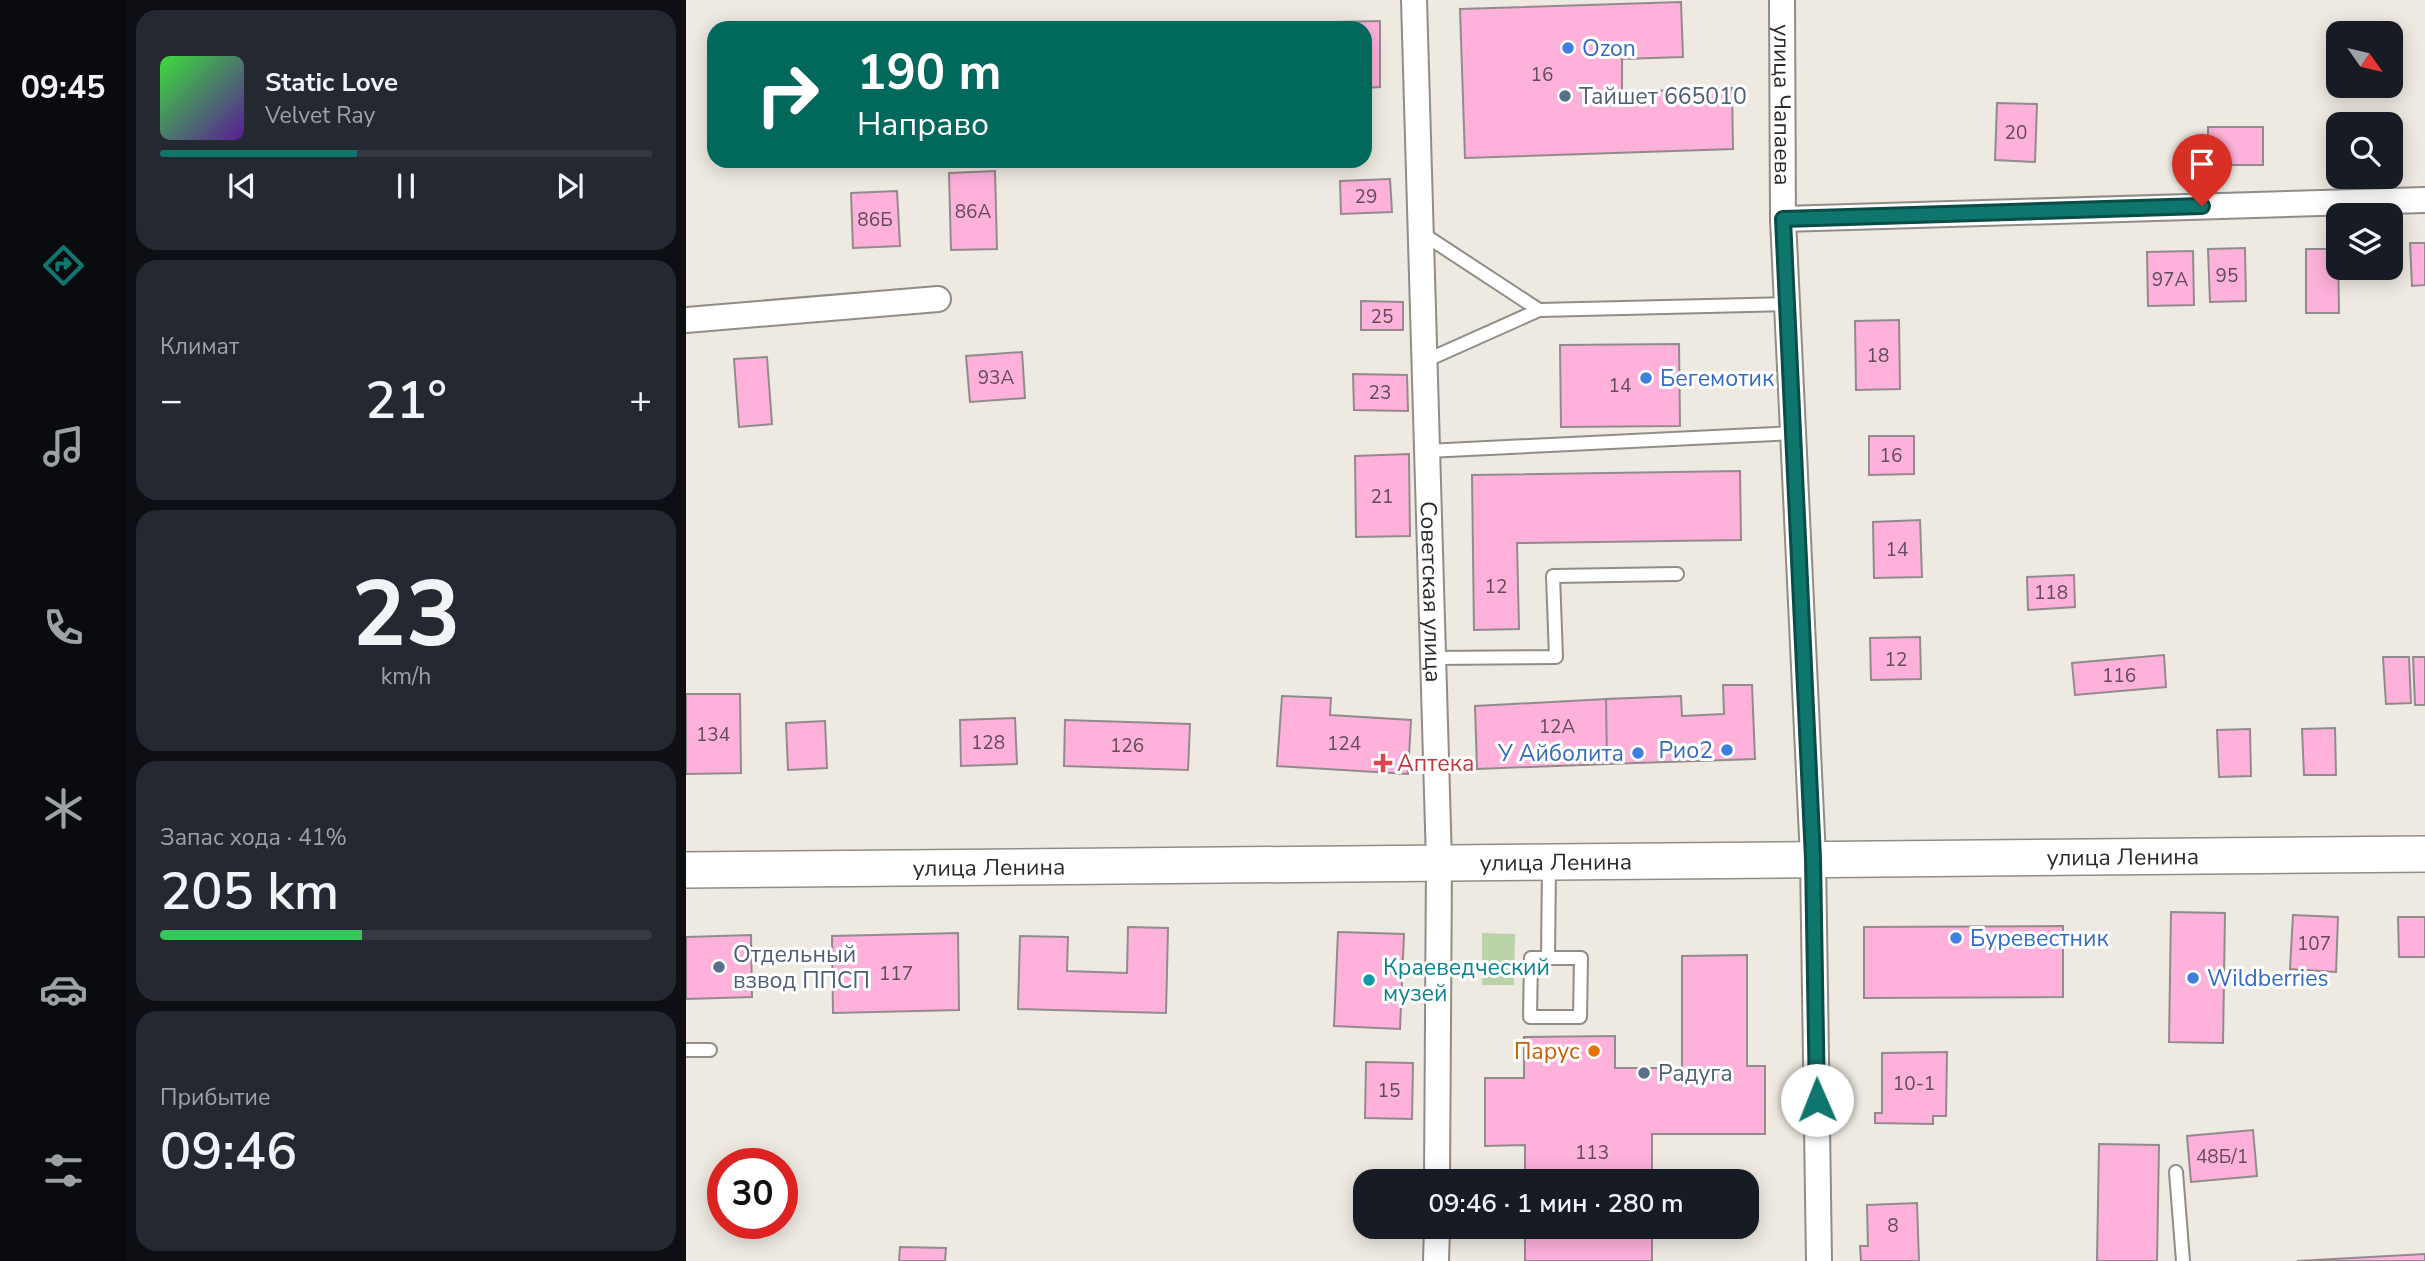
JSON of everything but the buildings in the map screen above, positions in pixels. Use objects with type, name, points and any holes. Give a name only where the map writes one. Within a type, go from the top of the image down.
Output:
[{"type":"main road","name":"улица Ленина","points":[[686,870],[2425,854]]},
{"type":"street","name":"Советская улица","points":[[1414,0],[1439,862],[1437,1169]]},
{"type":"street","name":"улица Чапаева","points":[[1782,0],[1783,219],[1813,858],[1819,1261]]},
{"type":"street","points":[[1783,219],[2425,200]]},
{"type":"street","points":[[686,320],[938,299]]},
{"type":"street","points":[[1436,1261],[1437,1239]]},
{"type":"lane","points":[[1420,232],[1539,310]]},
{"type":"lane","points":[[1424,361],[1539,310],[1787,304]]},
{"type":"lane","points":[[1427,452],[1793,433]]},
{"type":"lane","points":[[1433,658],[1556,657],[1553,576],[1677,574]]},
{"type":"lane","points":[[1548,958],[1549,861]]},
{"type":"lane","points":[[1531,958],[1548,958],[1581,958],[1580,1017],[1530,1017],[1531,958]]},
{"type":"lane","points":[[686,1050],[710,1050]]},
{"type":"lane","points":[[2176,1172],[2183,1261]]},
{"type":"green space","points":[[1482,933],[1515,934],[1514,985],[1482,985]]},
{"type":"place","name":"Ozon","points":[[1568,48]]},
{"type":"place","name":"Тайшет 665010","points":[[1565,96]]},
{"type":"place","name":"Бегемотик","points":[[1646,378]]},
{"type":"place","name":"Рио2","points":[[1727,750]]},
{"type":"place","name":"У Айболита","points":[[1638,753]]},
{"type":"place","name":"Аптека","points":[[1383,763]]},
{"type":"place","name":"Буревестник","points":[[1956,938]]},
{"type":"place","name":"Отдельный взвод ППСП","points":[[719,967]]},
{"type":"place","name":"Wildberries","points":[[2193,978]]},
{"type":"place","name":"Краеведческий музей","points":[[1369,980]]},
{"type":"place","name":"Парус","points":[[1594,1051]]},
{"type":"place","name":"Радуга","points":[[1644,1073]]},
{"type":"route","points":[[1817,1100],[1813,858],[1783,219],[2202,206]]}]
